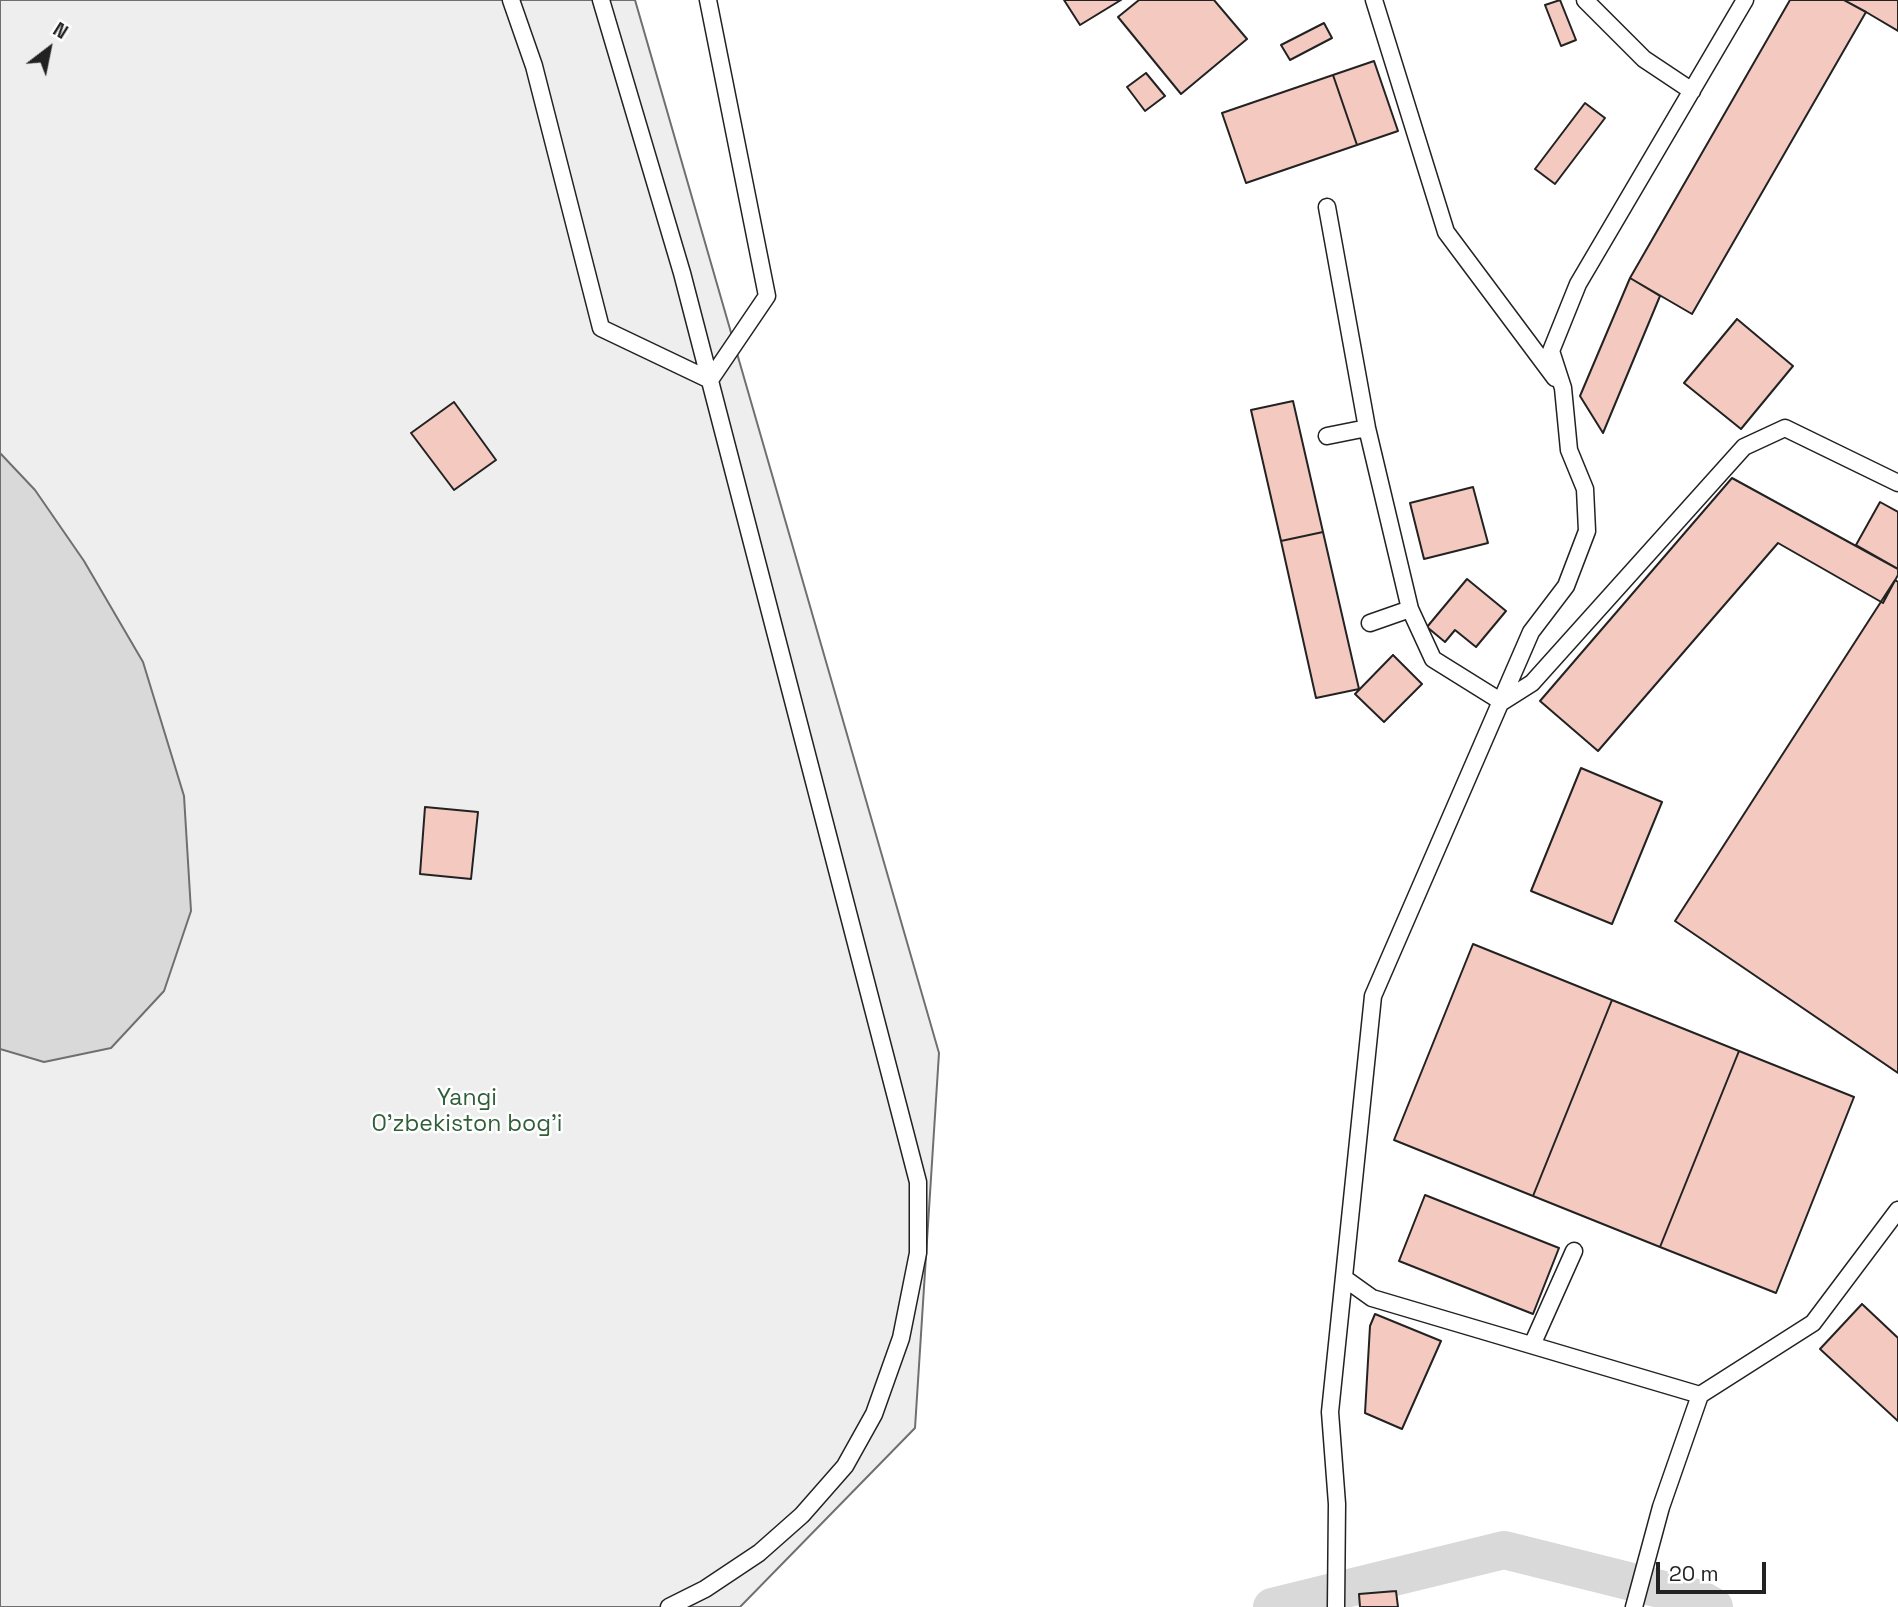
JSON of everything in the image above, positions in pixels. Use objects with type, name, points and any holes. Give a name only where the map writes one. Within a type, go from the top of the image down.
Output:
[{"type":"lane","points":[[511,0],[534,66],[601,328],[710,380]]},
{"type":"lane","points":[[601,0],[682,273],[918,1182],[918,1253],[901,1338],[874,1414],[845,1466],[802,1515],[759,1553],[705,1589],[669,1607]]},
{"type":"lane","points":[[708,0],[767,296],[710,380]]},
{"type":"lane","points":[[1374,0],[1446,232],[1563,388]]},
{"type":"lane","points":[[1585,0],[1644,59],[1692,91]]},
{"type":"lane","points":[[1336,1607],[1337,1504],[1330,1412],[1373,996],[1531,632],[1566,586],[1587,531],[1585,489],[1569,450],[1563,388],[1551,351],[1578,284],[1745,0]]},
{"type":"lane","points":[[1327,206],[1367,428],[1410,609],[1433,659],[1502,702]]},
{"type":"lane","points":[[1327,436],[1367,428]]},
{"type":"lane","points":[[1502,702],[1532,683],[1744,447],[1785,428],[1898,483]]},
{"type":"lane","points":[[1370,623],[1410,609]]},
{"type":"lane","points":[[1634,1607],[1661,1507],[1700,1395],[1813,1323],[1898,1210]]},
{"type":"lane","points":[[1532,1345],[1574,1251]]},
{"type":"lane","points":[[1344,1278],[1372,1298],[1700,1395]]},
{"type":"green space","name":"Yangi O'zbekiston bog'i","points":[[0,0],[635,0],[939,1053],[915,1428],[740,1607],[0,1607]]},
{"type":"shaded area","points":[[0,453],[35,490],[84,561],[143,662],[184,796],[191,911],[164,991],[111,1048],[44,1062],[0,1049]]},
{"type":"building","points":[[1064,0],[1121,0],[1080,25]]},
{"type":"building","points":[[1139,0],[1214,0],[1247,39],[1181,94],[1118,17]]},
{"type":"building","points":[[1560,0],[1576,40],[1561,46],[1545,5]]},
{"type":"building","points":[[1790,0],[1844,0],[1866,12],[1692,314],[1630,278]]},
{"type":"building","points":[[1844,0],[1898,0],[1898,31],[1866,12]]},
{"type":"building","points":[[1324,23],[1332,38],[1290,60],[1281,45]]},
{"type":"building","points":[[1374,61],[1398,131],[1357,145],[1333,75]]},
{"type":"building","points":[[1146,73],[1165,96],[1145,111],[1127,87]]},
{"type":"building","points":[[1333,75],[1357,145],[1246,183],[1222,113]]},
{"type":"building","points":[[1585,103],[1605,118],[1555,184],[1535,169]]},
{"type":"building","points":[[1630,278],[1660,296],[1603,433],[1580,396]]},
{"type":"building","points":[[1737,319],[1793,366],[1741,429],[1684,383]]},
{"type":"building","points":[[1293,401],[1323,532],[1281,541],[1251,410]]},
{"type":"building","points":[[454,402],[496,460],[454,490],[411,433]]},
{"type":"building","points":[[1732,478],[1898,569],[1898,575],[1883,603],[1778,543],[1598,751],[1540,701]]},
{"type":"building","points":[[1473,487],[1488,543],[1424,559],[1410,503]]},
{"type":"building","points":[[1880,502],[1898,512],[1898,569],[1856,545]]},
{"type":"building","points":[[1323,532],[1359,689],[1316,698],[1281,541]]},
{"type":"building","points":[[1467,579],[1506,611],[1476,647],[1455,630],[1445,642],[1427,627]]},
{"type":"building","points":[[1895,580],[1898,582],[1898,1073],[1675,921]]},
{"type":"building","points":[[1393,655],[1422,684],[1384,722],[1355,694]]},
{"type":"building","points":[[1581,768],[1662,802],[1612,924],[1531,891]]},
{"type":"building","points":[[425,807],[478,812],[471,879],[420,874]]},
{"type":"building","points":[[1473,944],[1612,1000],[1533,1196],[1394,1140]]},
{"type":"building","points":[[1612,1000],[1739,1051],[1660,1247],[1533,1196]]},
{"type":"building","points":[[1739,1051],[1854,1097],[1776,1293],[1660,1247]]},
{"type":"building","points":[[1425,1195],[1559,1248],[1533,1314],[1399,1261]]},
{"type":"building","points":[[1862,1304],[1898,1338],[1898,1421],[1820,1349]]},
{"type":"building","points":[[1375,1314],[1441,1341],[1402,1429],[1365,1413],[1370,1326]]},
{"type":"building","points":[[1396,1591],[1398,1607],[1360,1607],[1359,1594]]},
{"type":"waterway","points":[[1272,1607],[1504,1550],[1700,1599],[1714,1607]]}]
